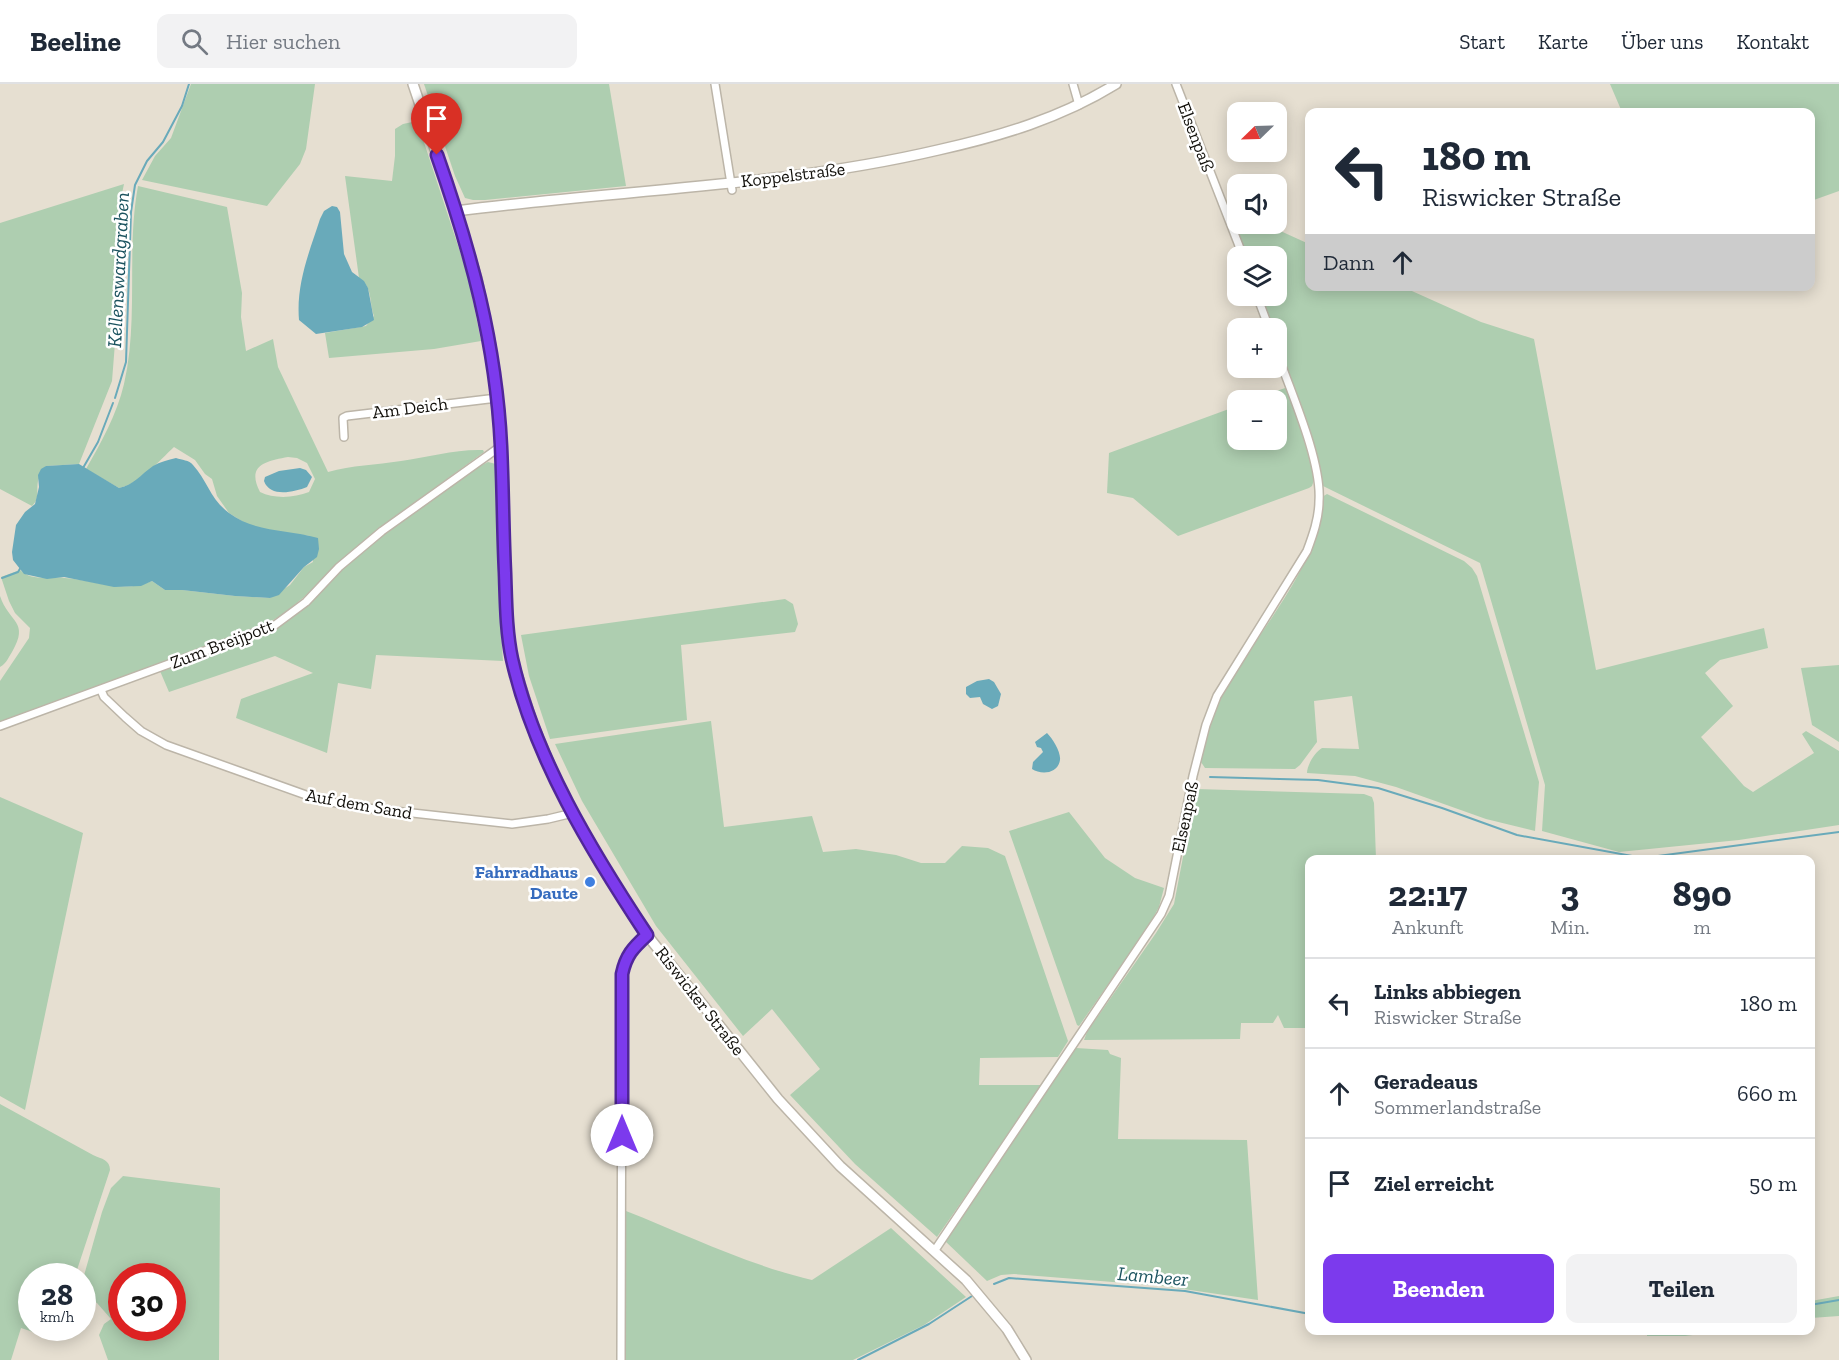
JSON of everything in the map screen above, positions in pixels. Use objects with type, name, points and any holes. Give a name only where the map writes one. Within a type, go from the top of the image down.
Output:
[{"type":"street","name":"Riswicker Straße","points":[[412,84],[477,279],[491,347],[501,446],[506,604],[512,658],[532,722],[573,813],[647,935],[778,1099],[840,1166],[966,1280],[1007,1329],[1026,1360]]},
{"type":"street","points":[[715,84],[732,186]]},
{"type":"street","points":[[1073,84],[1079,105]]},
{"type":"street","name":"Koppelstraße","points":[[456,211],[732,186],[860,167],[1010,132],[1055,116],[1116,84]]},
{"type":"street","name":"Elsenpaß","points":[[1176,84],[1239,246]]},
{"type":"street","name":"Elsenpaß","points":[[935,1250],[1161,914],[1169,896],[1196,765],[1213,705],[1232,670],[1307,551],[1316,526],[1320,501],[1317,473],[1285,378]]},
{"type":"street","name":"Am Deich","points":[[344,437],[342,422],[347,416],[497,398]]},
{"type":"street","name":"Zum Breijpott","points":[[0,726],[275,625],[306,602],[339,567],[382,531],[501,446]]},
{"type":"street","name":"Auf dem Sand","points":[[101,690],[104,697],[124,717],[141,731],[166,745],[320,800],[358,807],[512,824],[573,813]]},
{"type":"street","points":[[621,1360],[622,974],[625,959],[647,935]]},
{"type":"green space","points":[[191,84],[315,84],[306,149],[300,164],[267,206],[142,180],[155,156],[171,138]]},
{"type":"green space","points":[[424,84],[609,84],[626,186],[485,200],[465,198],[455,176]]},
{"type":"green space","points":[[1610,84],[1839,84],[1839,191],[1815,200],[1815,108],[1620,108]]},
{"type":"green space","points":[[417,121],[468,276],[481,341],[434,349],[329,358],[325,333],[366,326],[374,316],[369,290],[359,278],[345,176],[392,181],[395,129],[403,124]]},
{"type":"green space","points":[[124,184],[120,203],[119,292],[112,381],[79,464],[46,466],[39,479],[37,498],[32,506],[0,489],[0,223]]},
{"type":"green space","points":[[138,186],[227,207],[242,293],[241,317],[246,351],[273,339],[278,367],[328,472],[452,452],[483,450],[484,452],[377,530],[304,597],[282,615],[266,624],[0,722],[0,681],[29,638],[30,628],[15,613],[1,577],[20,570],[36,577],[76,579],[120,586],[141,585],[152,581],[165,590],[270,598],[290,585],[304,567],[313,562],[310,536],[248,525],[229,513],[217,496],[212,479],[205,474],[195,460],[174,447],[141,477],[119,488],[86,469],[113,417],[124,384],[131,335],[135,211]],"holes":[[[288,457],[307,463],[315,479],[309,492],[284,497],[260,492],[255,476],[260,466]]]},
{"type":"green space","points":[[1236,234],[1287,234],[1305,242],[1305,291],[1412,291],[1481,322],[1534,339],[1596,670],[1764,628],[1768,648],[1720,660],[1705,673],[1733,706],[1701,737],[1744,786],[1753,792],[1814,753],[1802,734],[1806,731],[1839,751],[1839,825],[1739,840],[1619,852],[1542,831],[1545,785],[1480,563],[1323,486],[1314,448],[1287,369],[1287,318],[1268,318],[1263,306],[1287,306],[1287,246],[1241,246]]},
{"type":"green space","points":[[1288,387],[1315,477],[1309,488],[1178,536],[1133,498],[1107,493],[1109,453],[1227,410],[1227,450],[1287,450],[1287,390],[1279,390]]},
{"type":"green space","points":[[488,462],[496,464],[497,468],[498,588],[503,661],[376,655],[371,689],[338,683],[327,753],[236,718],[241,699],[313,673],[275,656],[169,692],[160,671],[253,637],[292,617],[382,535],[470,471]]},
{"type":"green space","points":[[1327,494],[1464,561],[1477,576],[1539,782],[1535,831],[1486,819],[1396,787],[1355,776],[1307,773],[1312,759],[1322,748],[1359,749],[1352,696],[1314,701],[1317,742],[1295,769],[1205,768],[1201,762],[1208,728],[1217,704],[1299,573],[1312,547],[1320,521],[1322,497]]},
{"type":"green space","points":[[0,596],[16,622],[19,634],[12,652],[0,667]]},
{"type":"green space","points":[[785,599],[793,604],[798,624],[795,632],[681,645],[687,720],[550,739],[529,676],[521,635]]},
{"type":"green space","points":[[1839,665],[1839,742],[1812,725],[1801,668]]},
{"type":"green space","points":[[711,721],[724,827],[812,816],[823,852],[856,849],[896,855],[921,863],[945,863],[962,846],[988,848],[1005,856],[1068,1041],[1058,1057],[980,1058],[979,1085],[1043,1085],[937,1237],[855,1164],[790,1095],[820,1069],[772,1009],[743,1036],[656,926],[582,801],[555,744]]},
{"type":"green space","points":[[1196,789],[1364,794],[1372,797],[1376,855],[1305,855],[1305,1028],[1284,1028],[1278,1015],[1273,1023],[1241,1023],[1240,1039],[1084,1040],[1087,1032],[1174,904]]},
{"type":"green space","points":[[0,797],[83,833],[25,1110],[0,1096]]},
{"type":"green space","points":[[1069,812],[1105,858],[1135,878],[1164,888],[1159,907],[1147,929],[1079,1026],[1009,831]]},
{"type":"green space","points":[[1076,1048],[1108,1050],[1110,1054],[1121,1058],[1118,1139],[1247,1140],[1258,1300],[1163,1286],[1014,1274],[1001,1275],[987,1281],[945,1241]]},
{"type":"green space","points":[[0,1104],[105,1160],[110,1170],[79,1263],[18,1263],[18,1338],[11,1360],[0,1360]]},
{"type":"green space","points":[[123,1176],[220,1188],[219,1360],[108,1360],[99,1335],[108,1321],[108,1341],[186,1341],[186,1263],[108,1263],[108,1316],[96,1302],[96,1263],[88,1263],[111,1188]]},
{"type":"green space","points":[[626,1211],[741,1258],[812,1280],[891,1228],[966,1297],[924,1325],[853,1360],[626,1360]]},
{"type":"green space","points":[[1839,1296],[1839,1316],[1815,1318],[1815,1300]]},
{"type":"green space","points":[[1647,1335],[1693,1335],[1685,1336]]},
{"type":"water","points":[[332,206],[337,207],[340,212],[344,254],[352,272],[364,281],[368,288],[374,320],[362,327],[316,334],[299,320],[299,294],[304,269],[320,219],[324,211]]},
{"type":"water","points":[[176,458],[191,463],[217,502],[239,519],[261,527],[318,538],[317,557],[304,567],[279,595],[270,598],[165,590],[152,581],[141,586],[114,587],[64,577],[47,579],[24,574],[13,560],[16,525],[25,512],[35,504],[39,487],[38,475],[41,469],[46,466],[79,464],[119,488],[133,482],[148,469]]},
{"type":"water","points":[[300,468],[306,470],[312,477],[307,487],[296,491],[277,492],[271,490],[264,481],[265,477],[279,471]]},
{"type":"water","points":[[989,679],[994,682],[1001,694],[998,706],[992,709],[983,704],[980,697],[970,698],[966,694],[966,687],[977,681]]},
{"type":"water","points":[[1047,733],[1056,746],[1060,760],[1059,765],[1053,771],[1040,772],[1032,769],[1033,762],[1043,752],[1035,742]]},
{"type":"waterway","name":"Kellenswardgraben","points":[[115,398],[126,362],[131,212],[135,185],[147,161],[163,142],[182,106],[189,84]]},
{"type":"waterway","name":"Kellenswardgraben","points":[[83,468],[98,442],[113,403]]},
{"type":"waterway","name":"Kellenswardgraben","points":[[2,578],[18,572],[21,567]]},
{"type":"waterway","points":[[1210,777],[1318,780],[1378,788],[1517,835],[1627,855]]},
{"type":"waterway","points":[[1666,855],[1839,832]]},
{"type":"waterway","name":"Lambeer","points":[[994,1284],[1009,1278],[1185,1291],[1305,1313]]},
{"type":"waterway","name":"Lambeer","points":[[858,1360],[929,1324],[972,1296]]},
{"type":"waterway","name":"Lambeer","points":[[1815,1304],[1839,1300]]},
{"type":"place","name":"Fahrradhaus Daute","points":[[590,882]]},
{"type":"route","points":[[437,155],[477,279],[491,347],[501,446],[506,604],[512,658],[532,722],[555,777],[619,892],[647,935],[625,959],[622,974],[622,1135]]}]
